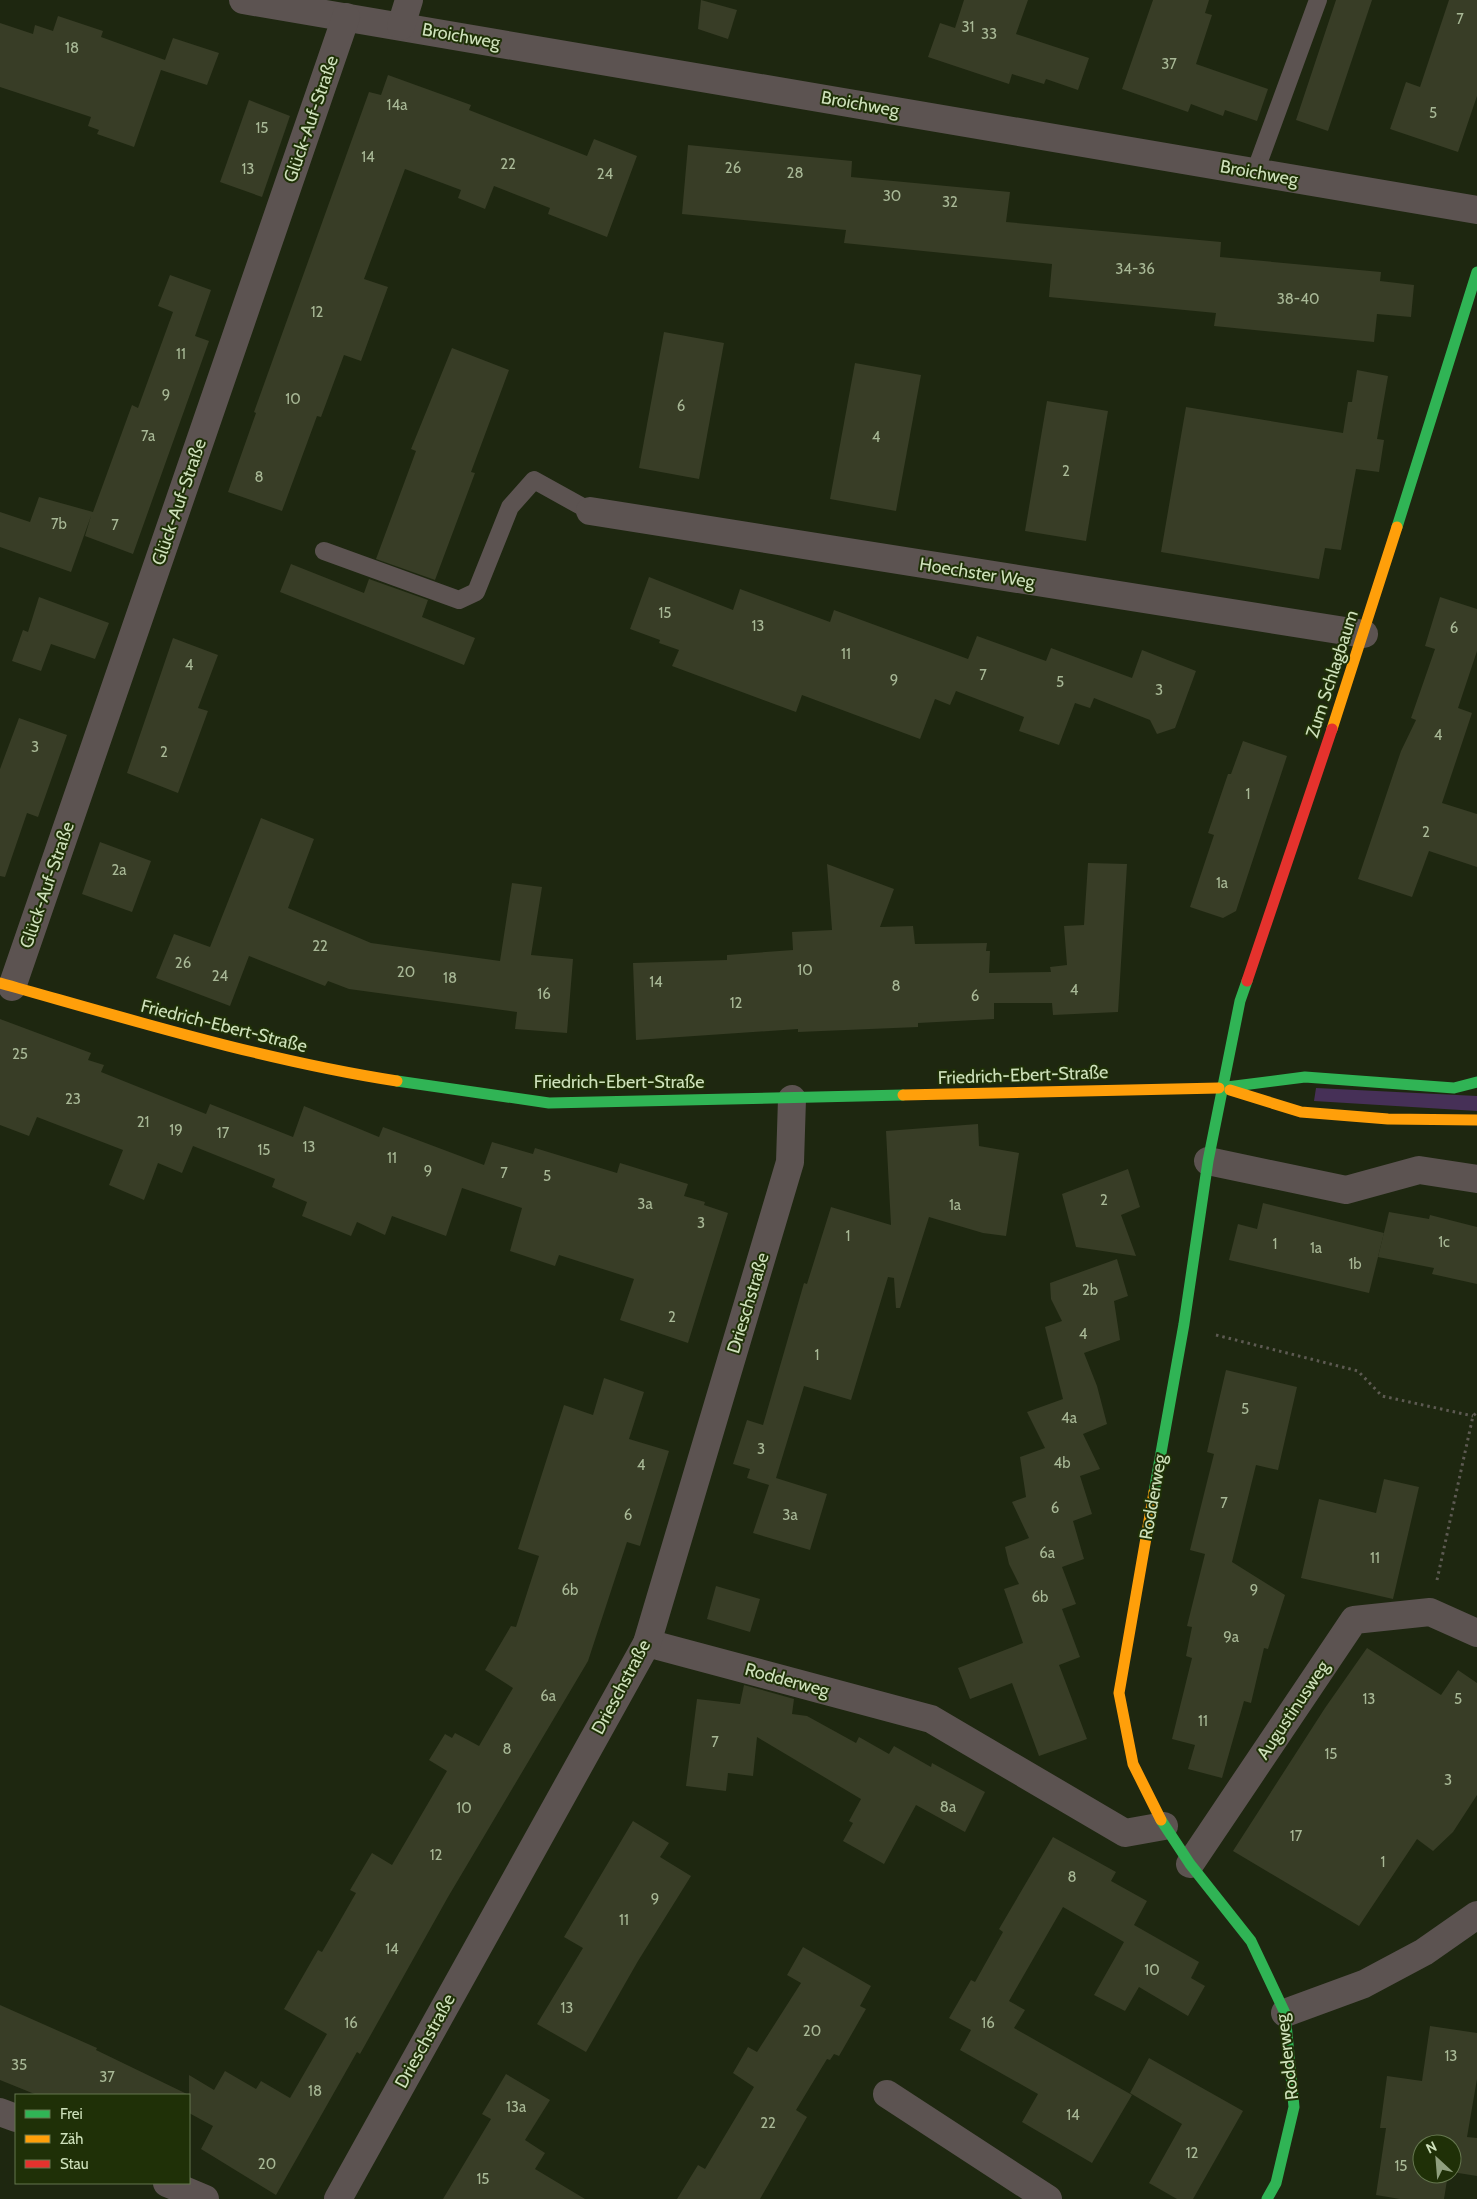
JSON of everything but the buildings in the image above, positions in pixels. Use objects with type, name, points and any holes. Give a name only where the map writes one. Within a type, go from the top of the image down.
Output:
[{"type":"street","name":"Broichweg","points":[[243,0],[1477,210]]},
{"type":"street","points":[[401,26],[410,0]]},
{"type":"street","name":"Glück-Auf-Straße","points":[[6,985],[346,17]]},
{"type":"street","name":"Zum Schlagbaum","points":[[1222,1088],[1240,1001],[1364,634],[1477,272]]},
{"type":"street","name":"Hoechster Weg","points":[[590,511],[1364,634]]},
{"type":"street","name":"Friedrich-Ebert-Straße","points":[[6,985],[227,1047],[333,1071],[549,1103],[1222,1088],[1305,1077],[1454,1088],[1477,1082]]},
{"type":"street","name":"Friedrich-Ebert-Straße","points":[[1222,1088],[1301,1112],[1388,1119],[1477,1120]]},
{"type":"street","name":"Rodderweg","points":[[1222,1088],[1208,1161],[1184,1324],[1119,1693],[1133,1764],[1164,1826],[1190,1864],[1251,1941],[1285,2013],[1294,2107],[1276,2183],[1267,2199]]},
{"type":"street","name":"Drieschstraße","points":[[338,2199],[647,1643],[790,1162],[792,1099]]},
{"type":"street","points":[[1208,1161],[1346,1190],[1420,1170],[1477,1179]]},
{"type":"street","points":[[1430,1612],[1477,1633]]},
{"type":"street","name":"Augustinusweg","points":[[1190,1864],[1354,1620],[1430,1612]]},
{"type":"street","name":"Rodderweg","points":[[647,1643],[931,1719],[1125,1833],[1164,1826]]},
{"type":"street","points":[[1285,2013],[1364,1984],[1424,1952],[1477,1915]]},
{"type":"street","points":[[887,2094],[1048,2199]]},
{"type":"street","points":[[0,2112],[15,2118]]},
{"type":"street","points":[[169,2184],[205,2199]]},
{"type":"lane","points":[[1255,172],[1318,0]]},
{"type":"lane","points":[[324,551],[459,600],[476,592],[510,506],[534,480],[590,511]]},
{"type":"path","points":[[1184,1324],[1216,1335],[1358,1371],[1382,1396],[1473,1416]]},
{"type":"path","points":[[1430,1612],[1473,1416],[1477,1412]]},
{"type":"shaded area","points":[[1316,1088],[1477,1096],[1477,1111],[1314,1101]]},
{"type":"traffic: fast","points":[[1397,527],[1477,272]]},
{"type":"traffic: fast","points":[[1154,1492],[1184,1324],[1208,1161],[1240,1001],[1247,981]]},
{"type":"traffic: fast","points":[[1219,1088],[1305,1077],[1454,1088],[1477,1082]]},
{"type":"traffic: fast","points":[[397,1081],[549,1103],[903,1095]]},
{"type":"traffic: fast","points":[[1161,1820],[1190,1864],[1251,1941],[1285,2013],[1294,2107],[1276,2183],[1267,2199]]},
{"type":"traffic: slow","points":[[1332,729],[1397,527]]},
{"type":"traffic: slow","points":[[0,983],[247,1051],[397,1081]]},
{"type":"traffic: slow","points":[[903,1095],[1219,1088]]},
{"type":"traffic: slow","points":[[1230,1090],[1301,1112],[1388,1119],[1477,1120]]},
{"type":"traffic: slow","points":[[1154,1492],[1119,1693],[1133,1764],[1161,1820]]},
{"type":"traffic: jam","points":[[1247,981],[1332,729]]}]
